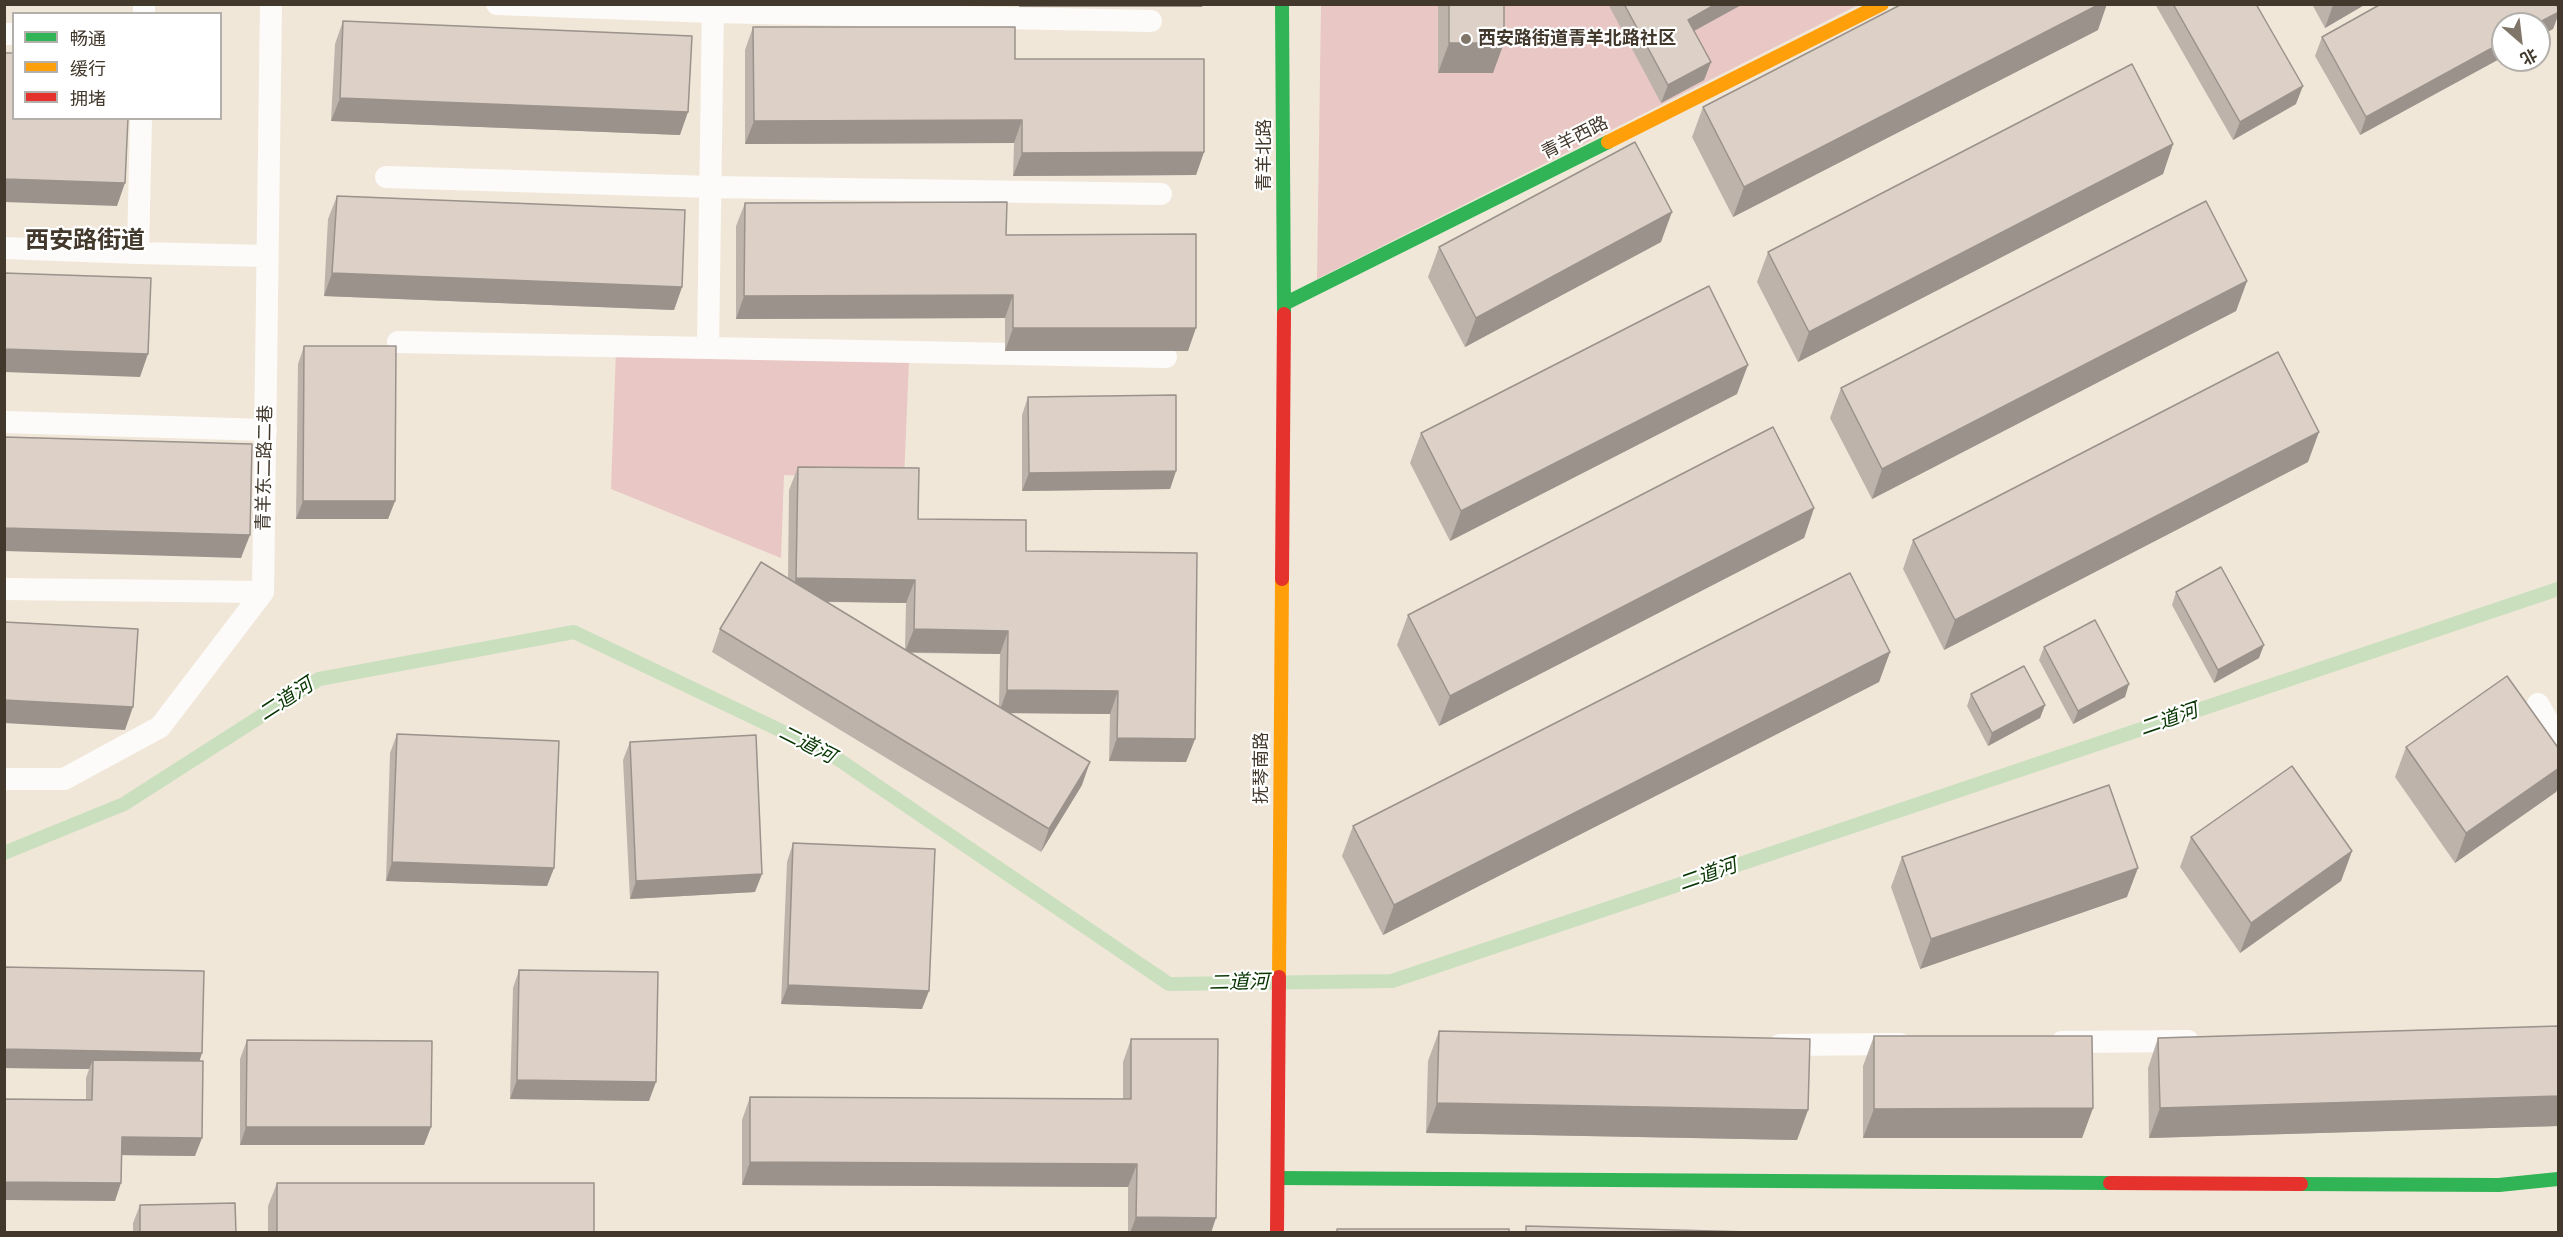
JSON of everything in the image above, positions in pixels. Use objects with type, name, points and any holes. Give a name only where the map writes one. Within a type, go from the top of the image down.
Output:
[{"type":"street","name":"青羊北路","points":[[1282,4],[1284,304]]},
{"type":"street","name":"青羊西路","points":[[1284,304],[1882,5]]},
{"type":"street","name":"抚琴南路","points":[[1277,1233],[1284,304]]},
{"type":"street","points":[[1278,1178],[2488,1185],[2559,1179]]},
{"type":"lane","name":"青羊东二路二巷","points":[[263,592],[271,4]]},
{"type":"lane","points":[[496,4],[1151,21]]},
{"type":"lane","points":[[708,348],[713,8]]},
{"type":"lane","points":[[138,253],[141,120]]},
{"type":"lane","points":[[386,177],[711,187],[1161,194]]},
{"type":"lane","points":[[4,248],[267,256]]},
{"type":"lane","points":[[398,342],[1166,357]]},
{"type":"lane","points":[[4,422],[266,430]]},
{"type":"lane","points":[[4,589],[263,592]]},
{"type":"lane","points":[[4,779],[64,779],[160,727],[263,592]]},
{"type":"lane","points":[[2538,705],[2559,739]]},
{"type":"lane","points":[[2043,1042],[2211,1041]]},
{"type":"lane","points":[[1755,1045],[1923,1044]]},
{"type":"shaded area","points":[[1321,5],[1858,5],[1317,279]]},
{"type":"shaded area","points":[[616,349],[909,360],[904,480],[784,475],[781,558],[611,489]]},
{"type":"building","points":[[1449,4],[1504,4],[1504,43],[1449,43]]},
{"type":"building","points":[[1624,4],[1716,4],[1688,20],[1711,62],[1668,85]]},
{"type":"building","points":[[1902,4],[2100,4],[1744,187],[1703,107]]},
{"type":"building","points":[[2173,4],[2256,4],[2303,86],[2240,122]]},
{"type":"building","points":[[2381,4],[2556,4],[2559,9],[2559,12],[2551,16],[2551,12],[2491,12],[2491,49],[2366,117],[2322,37]]},
{"type":"building","points":[[343,21],[692,36],[688,112],[340,98]]},
{"type":"building","points":[[753,27],[1015,27],[1015,59],[1204,59],[1204,152],[1022,153],[1022,120],[754,121]]},
{"type":"building","points":[[4,53],[12,53],[12,120],[128,120],[125,183],[4,179]]},
{"type":"building","points":[[2132,64],[2173,144],[1809,332],[1768,252]]},
{"type":"building","points":[[1635,142],[1672,212],[1476,318],[1439,247]]},
{"type":"building","points":[[337,196],[685,210],[682,287],[332,273]]},
{"type":"building","points":[[2206,201],[2247,281],[1882,469],[1841,388]]},
{"type":"building","points":[[1007,202],[1006,235],[1196,234],[1196,328],[1013,328],[1013,295],[744,296],[745,203]]},
{"type":"building","points":[[4,273],[151,278],[148,354],[4,349]]},
{"type":"building","points":[[1709,286],[1748,365],[1461,511],[1421,433]]},
{"type":"building","points":[[304,346],[396,346],[395,501],[303,501]]},
{"type":"building","points":[[2278,352],[2319,432],[1955,620],[1913,540]]},
{"type":"building","points":[[1176,395],[1176,471],[1029,473],[1028,397]]},
{"type":"building","points":[[1773,427],[1814,508],[1450,696],[1408,615]]},
{"type":"building","points":[[4,437],[252,444],[250,535],[4,528]]},
{"type":"building","points":[[798,467],[919,468],[918,519],[1026,520],[1026,551],[1197,553],[1195,739],[1117,738],[1118,691],[1007,690],[1008,631],[914,629],[915,580],[796,578]]},
{"type":"building","points":[[761,562],[1090,762],[1049,829],[720,629]]},
{"type":"building","points":[[2221,567],[2264,645],[2218,670],[2176,592]]},
{"type":"building","points":[[1850,573],[1890,652],[1394,905],[1353,826]]},
{"type":"building","points":[[2095,620],[2129,684],[2078,711],[2044,647]]},
{"type":"building","points":[[4,622],[138,629],[133,707],[4,700]]},
{"type":"building","points":[[2024,666],[2045,705],[1992,733],[1971,694]]},
{"type":"building","points":[[2507,676],[2559,749],[2559,768],[2466,833],[2406,747]]},
{"type":"building","points":[[397,734],[559,741],[554,868],[392,862]]},
{"type":"building","points":[[756,735],[762,874],[636,881],[630,742]]},
{"type":"building","points":[[2292,766],[2352,851],[2251,923],[2191,837]]},
{"type":"building","points":[[2109,785],[2138,868],[1931,939],[1902,857]]},
{"type":"building","points":[[793,843],[935,849],[929,991],[788,985]]},
{"type":"building","points":[[4,967],[204,971],[202,1053],[4,1049]]},
{"type":"building","points":[[519,970],[658,972],[656,1082],[517,1080]]},
{"type":"building","points":[[2559,1026],[2559,1096],[2160,1108],[2158,1038]]},
{"type":"building","points":[[1439,1031],[1810,1039],[1808,1110],[1437,1103]]},
{"type":"building","points":[[1874,1036],[2092,1036],[2093,1108],[1874,1109]]},
{"type":"building","points":[[1131,1039],[1218,1039],[1216,1218],[1136,1217],[1137,1164],[750,1162],[750,1097],[1131,1099]]},
{"type":"building","points":[[247,1040],[432,1041],[431,1127],[246,1127]]},
{"type":"building","points":[[93,1060],[203,1061],[202,1138],[122,1137],[121,1183],[4,1182],[4,1099],[92,1100]]},
{"type":"building","points":[[277,1183],[594,1183],[594,1233],[277,1233]]},
{"type":"building","points":[[235,1203],[236,1233],[140,1233],[140,1205]]},
{"type":"building","points":[[1526,1226],[1789,1233],[1526,1233]]},
{"type":"building","points":[[1337,1229],[1509,1229],[1509,1233],[1337,1233]]},
{"type":"waterway","name":"二道河","points":[[4,853],[124,804],[319,679],[574,632],[832,755],[1169,984],[1392,981],[2558,589]]},
{"type":"traffic: fast","points":[[1282,4],[1284,314]]},
{"type":"traffic: fast","points":[[1284,304],[1608,142]]},
{"type":"traffic: fast","points":[[1278,1178],[2110,1183]]},
{"type":"traffic: fast","points":[[2301,1184],[2499,1185],[2558,1179]]},
{"type":"traffic: slow","points":[[1608,142],[1882,4]]},
{"type":"traffic: slow","points":[[1279,977],[1282,579]]},
{"type":"traffic: jam","points":[[1282,579],[1284,314]]},
{"type":"traffic: jam","points":[[1277,1232],[1279,977]]},
{"type":"traffic: jam","points":[[2110,1183],[2301,1184]]},
{"type":"place","name":"西安路街道青羊北路社区","points":[[1466,39]]},
{"type":"district","name":"西安路街道","points":[[85,241]]}]
